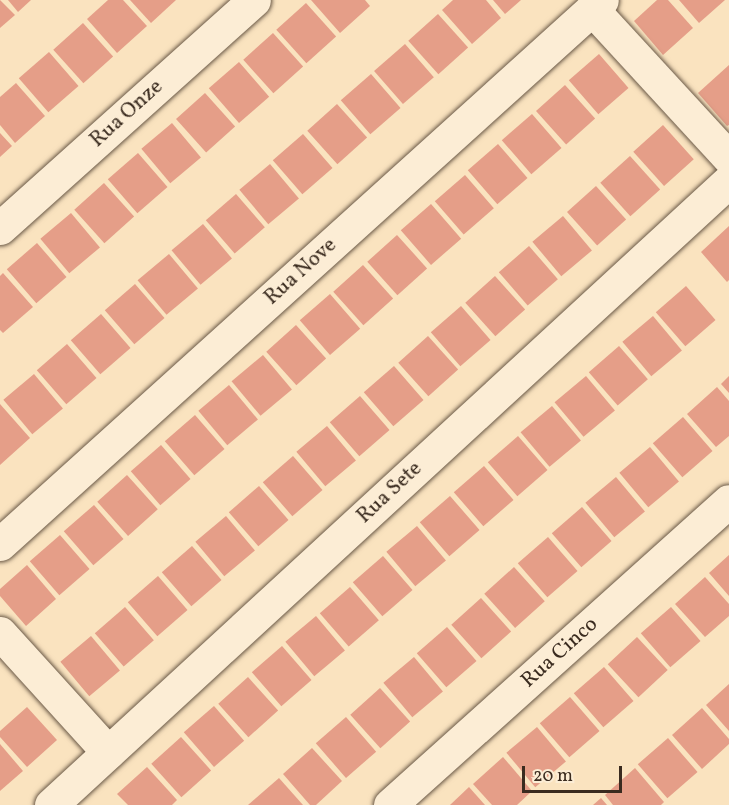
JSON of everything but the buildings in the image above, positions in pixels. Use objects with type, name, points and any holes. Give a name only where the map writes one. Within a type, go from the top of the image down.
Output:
[{"type":"street","name":"Rua Onze","points":[[0,228],[254,0]]},
{"type":"street","points":[[597,5],[729,158]]},
{"type":"street","name":"Rua Nove","points":[[0,544],[597,5]]},
{"type":"street","name":"Rua Sete","points":[[51,805],[729,181]]},
{"type":"street","name":"Rua Cinco","points":[[390,805],[729,501]]},
{"type":"street","points":[[0,633],[108,752]]}]
